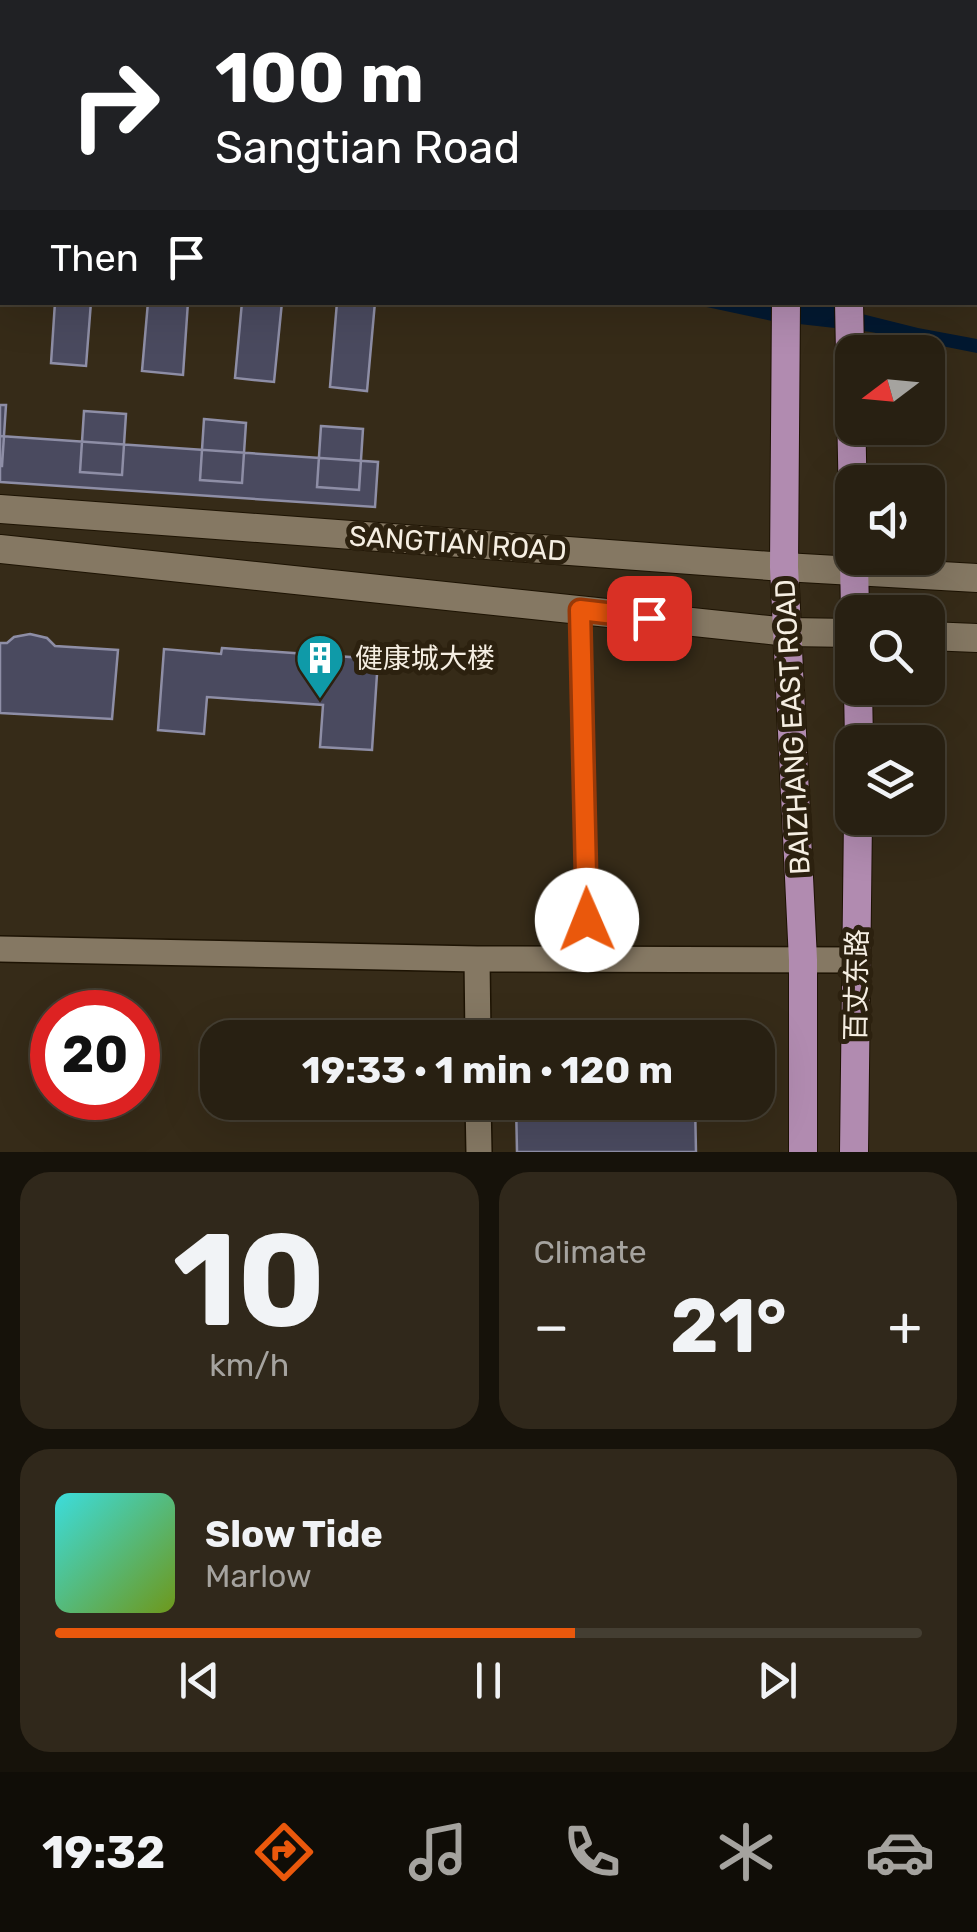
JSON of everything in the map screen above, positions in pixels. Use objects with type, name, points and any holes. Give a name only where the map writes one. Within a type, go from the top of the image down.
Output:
[{"type":"main road","name":"BAIZHANG EAST ROAD","points":[[786,305],[784,567],[803,960],[803,1152]]},
{"type":"main road","points":[[849,305],[851,465]]},
{"type":"main road","name":"SANGTIAN ROAD","points":[[0,509],[835,568]]},
{"type":"main road","name":"SANGTIAN ROAD","points":[[0,550],[788,632],[835,633]]},
{"type":"main road","name":"SANGTIAN ROAD","points":[[935,575],[977,578]]},
{"type":"main road","points":[[945,637],[977,638]]},
{"type":"main road","name":"百丈东路","points":[[854,1152],[858,835]]},
{"type":"street","points":[[0,949],[477,959],[856,960]]},
{"type":"street","points":[[477,959],[478,1020]]},
{"type":"street","points":[[478,1120],[478,1152]]},
{"type":"lane","points":[[580,610],[588,959]]},
{"type":"water","points":[[697,305],[826,305],[977,339],[977,353],[945,347],[945,335],[772,321]]},
{"type":"building","points":[[55,305],[91,305],[86,366],[51,363]]},
{"type":"building","points":[[148,305],[188,305],[183,375],[142,371]]},
{"type":"building","points":[[242,305],[282,305],[274,382],[235,378]]},
{"type":"building","points":[[337,305],[375,305],[367,391],[330,387]]},
{"type":"building","points":[[0,405],[6,405],[2,466],[0,466]]},
{"type":"building","points":[[84,411],[126,414],[122,475],[80,472]]},
{"type":"building","points":[[204,419],[246,423],[242,483],[200,480]]},
{"type":"building","points":[[321,426],[363,429],[359,490],[317,487]]},
{"type":"building","points":[[0,436],[378,462],[375,507],[0,482]]},
{"type":"building","points":[[30,634],[47,638],[55,646],[118,650],[112,719],[0,713],[0,643]]},
{"type":"building","name":"健康城大楼","points":[[222,648],[378,659],[372,750],[320,747],[323,705],[207,697],[204,734],[158,730],[164,649],[221,654]]},
{"type":"building","points":[[516,1120],[695,1120],[696,1152],[517,1152]]},
{"type":"place","name":"健康城大楼","points":[[320,700]]},
{"type":"route","points":[[587,920],[580,610],[649,618]]}]
